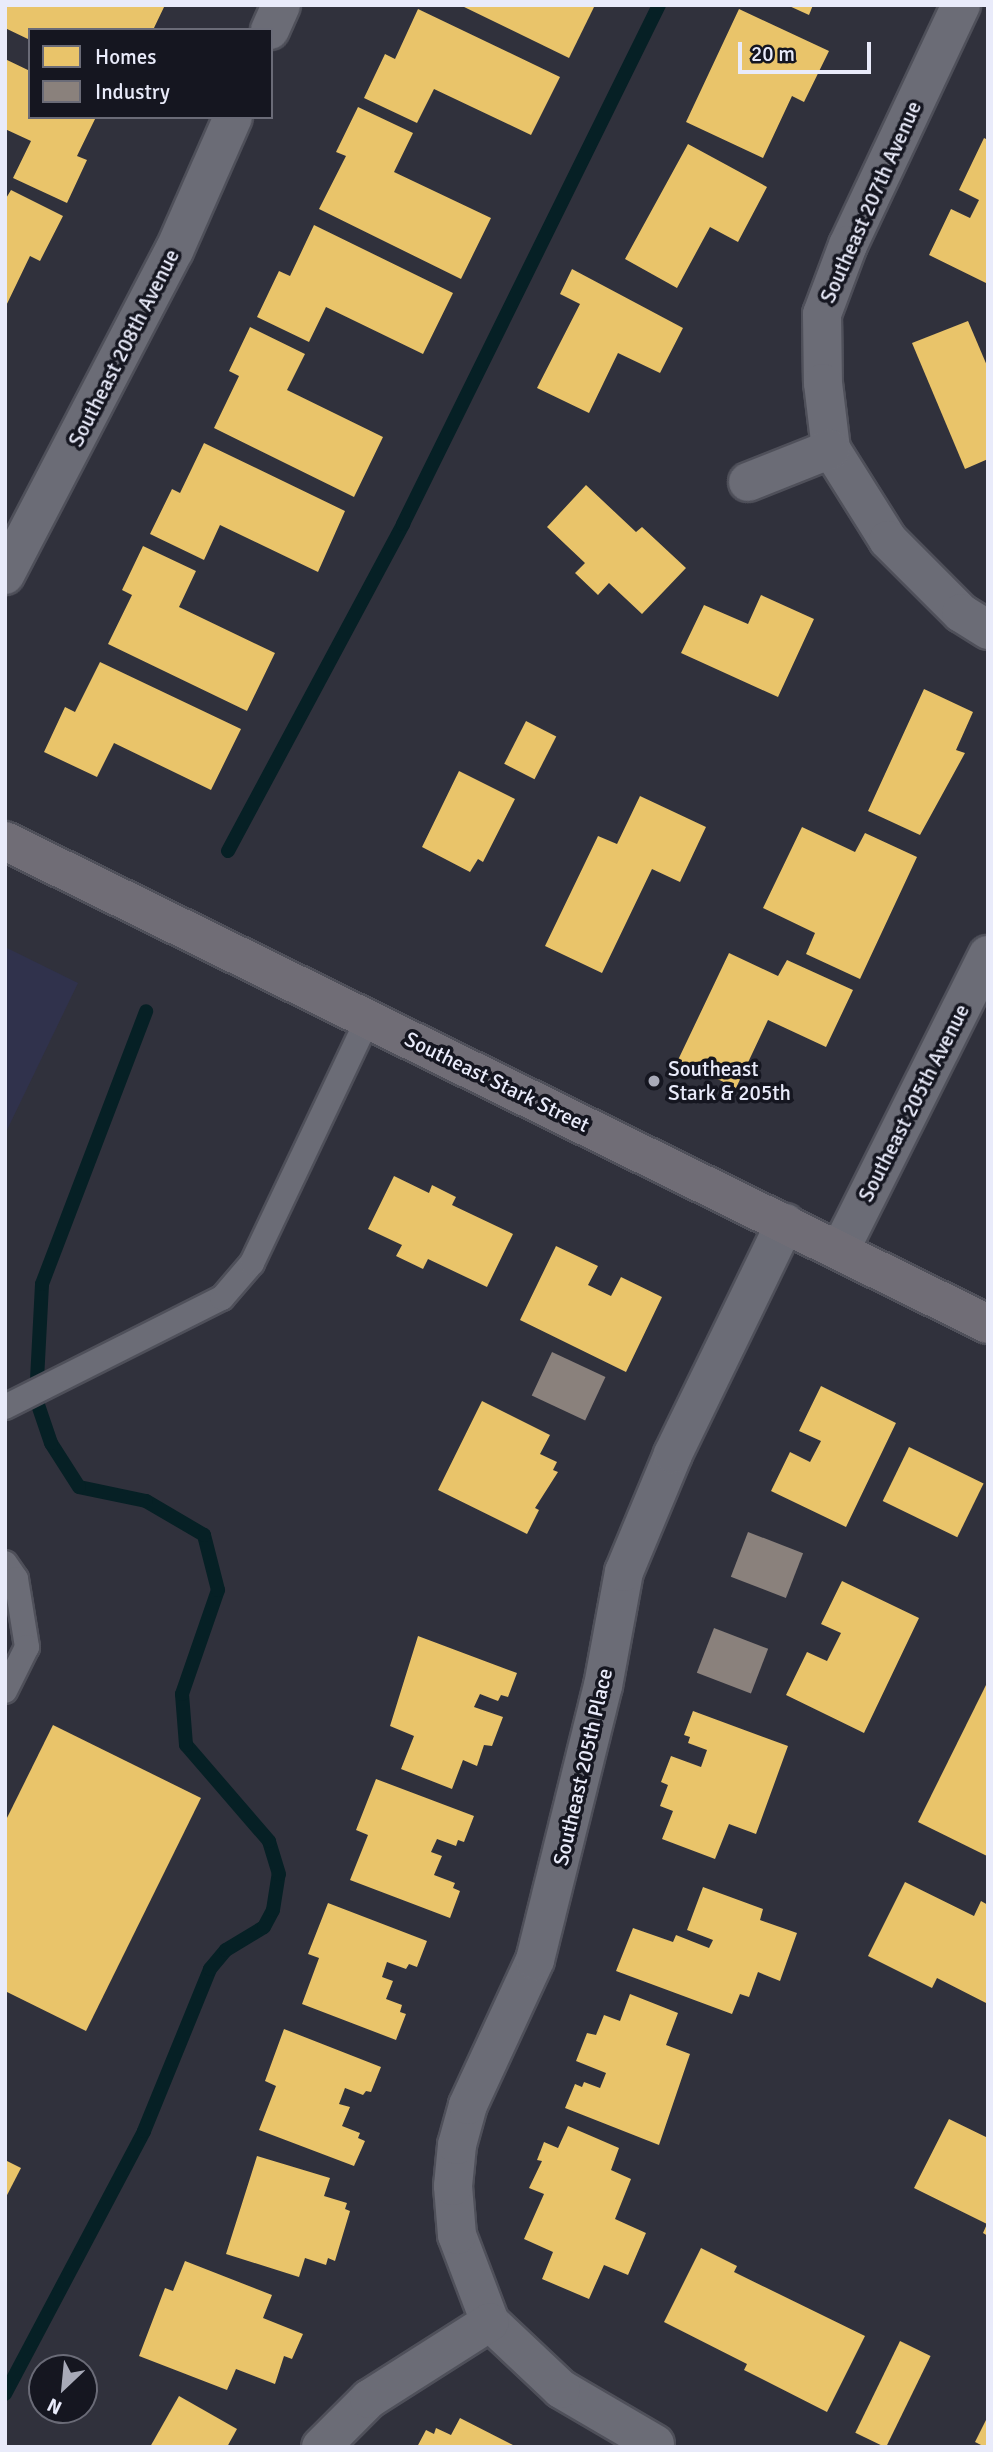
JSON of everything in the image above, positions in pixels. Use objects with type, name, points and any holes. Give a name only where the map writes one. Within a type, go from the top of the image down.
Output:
[{"type":"main road","name":"Southeast Stark Street","points":[[5,841],[988,1324]]},
{"type":"street","points":[[271,28],[281,5]]},
{"type":"street","name":"Southeast 207th Avenue","points":[[961,5],[848,245],[822,314],[823,383],[831,449],[888,540],[961,613],[988,630]]},
{"type":"street","name":"Southeast 208th Avenue","points":[[5,575],[174,251],[232,119]]},
{"type":"street","points":[[748,482],[831,449]]},
{"type":"street","name":"Southeast 205th Avenue","points":[[840,1250],[988,955]]},
{"type":"street","name":"Southeast 205th Place","points":[[655,2444],[561,2389],[489,2322],[457,2235],[453,2186],[457,2145],[468,2105],[535,1960],[597,1712],[624,1572],[673,1454],[785,1223]]},
{"type":"street","points":[[321,2447],[369,2399],[489,2322]]},
{"type":"lane","points":[[5,1407],[222,1298],[252,1263],[368,1019]]},
{"type":"lane","points":[[5,1563],[16,1579],[27,1647],[5,1691]]},
{"type":"shaded area","points":[[5,947],[78,983],[5,1134]]},
{"type":"building: Homes","points":[[5,5],[165,5],[154,28],[28,28],[28,39],[5,28]]},
{"type":"building: Homes","points":[[460,5],[595,5],[569,58]]},
{"type":"building: Homes","points":[[787,5],[813,5],[809,15]]},
{"type":"building: Homes","points":[[418,9],[560,77],[531,135],[434,89],[417,123],[364,98],[385,54],[395,59]]},
{"type":"building: Homes","points":[[739,9],[829,51],[804,102],[792,96],[763,158],[686,122]]},
{"type":"building: Homes","points":[[5,59],[28,70],[28,119],[95,119],[77,156],[87,160],[67,203],[13,178],[31,141],[5,129]]},
{"type":"building: Homes","points":[[358,107],[413,133],[394,172],[491,218],[461,279],[319,209],[346,156],[336,152]]},
{"type":"building: Homes","points":[[984,138],[988,140],[988,284],[929,255],[951,209],[970,218],[979,200],[959,190]]},
{"type":"building: Homes","points":[[688,144],[767,187],[738,242],[710,227],[677,288],[625,259]]},
{"type":"building: Homes","points":[[11,190],[63,216],[40,261],[30,256],[5,308],[5,200]]},
{"type":"building: Homes","points":[[314,225],[453,293],[423,354],[326,307],[309,342],[257,317],[279,271],[290,276]]},
{"type":"building: Homes","points":[[572,269],[683,328],[660,373],[618,353],[589,413],[537,388],[580,304],[560,294]]},
{"type":"building: Homes","points":[[968,321],[988,368],[988,459],[965,469],[912,343]]},
{"type":"building: Homes","points":[[250,327],[305,354],[287,390],[383,437],[354,497],[214,428],[239,376],[229,371]]},
{"type":"building: Homes","points":[[204,443],[345,511],[318,572],[220,525],[204,560],[150,534],[172,489],[180,493]]},
{"type":"building: Homes","points":[[586,485],[636,532],[642,527],[686,568],[642,614],[609,583],[598,595],[575,573],[585,563],[547,527]]},
{"type":"building: Homes","points":[[143,546],[196,571],[179,607],[275,653],[247,711],[108,644],[132,595],[122,590]]},
{"type":"building: Homes","points":[[761,595],[814,619],[778,697],[681,653],[704,605],[748,624]]},
{"type":"building: Homes","points":[[100,662],[241,729],[211,790],[114,743],[97,777],[44,752],[65,707],[75,712]]},
{"type":"building: Homes","points":[[924,689],[973,712],[956,750],[965,753],[920,835],[868,811]]},
{"type":"building: Homes","points":[[526,721],[556,736],[535,779],[504,764]]},
{"type":"building: Homes","points":[[459,771],[515,799],[483,862],[478,859],[470,872],[422,847]]},
{"type":"building: Homes","points":[[640,796],[706,827],[680,882],[652,869],[602,973],[545,946],[598,836],[617,844]]},
{"type":"building: Homes","points":[[802,827],[855,852],[865,833],[917,857],[860,979],[806,954],[815,933],[763,908]]},
{"type":"building: Homes","points":[[729,953],[778,976],[787,960],[853,990],[826,1047],[768,1020],[736,1088],[678,1060]]},
{"type":"building: Homes","points":[[394,1176],[429,1193],[432,1185],[456,1197],[452,1205],[513,1234],[487,1287],[428,1259],[423,1269],[396,1256],[402,1245],[368,1229]]},
{"type":"building: Homes","points":[[556,1246],[598,1266],[588,1285],[611,1296],[621,1277],[662,1297],[626,1372],[520,1320]]},
{"type":"building: Homes","points":[[821,1386],[896,1423],[846,1527],[771,1491],[790,1452],[810,1462],[821,1441],[799,1431]]},
{"type":"building: Homes","points":[[482,1401],[550,1435],[540,1454],[557,1462],[553,1470],[558,1472],[535,1508],[539,1510],[527,1534],[438,1490]]},
{"type":"building: Homes","points":[[909,1447],[984,1483],[957,1537],[883,1501]]},
{"type":"building: Homes","points":[[842,1581],[919,1618],[864,1733],[786,1695],[807,1652],[827,1661],[841,1633],[821,1624]]},
{"type":"building: Homes","points":[[418,1636],[517,1673],[508,1697],[501,1695],[498,1701],[480,1694],[474,1707],[503,1717],[492,1746],[484,1745],[477,1766],[463,1760],[452,1789],[401,1769],[414,1736],[390,1726]]},
{"type":"building: Homes","points":[[988,1681],[988,1854],[987,1856],[918,1822]]},
{"type":"building: Homes","points":[[693,1711],[788,1746],[756,1834],[729,1824],[715,1859],[662,1839],[673,1811],[660,1806],[668,1785],[661,1782],[671,1756],[701,1767],[707,1750],[688,1743],[690,1737],[684,1735]]},
{"type":"building: Homes","points":[[53,1725],[201,1798],[86,2031],[5,1991],[5,1822]]},
{"type":"building: Homes","points":[[376,1779],[474,1816],[464,1842],[458,1840],[456,1846],[437,1839],[431,1852],[442,1856],[434,1875],[455,1883],[453,1888],[460,1891],[450,1918],[350,1880],[368,1835],[356,1830]]},
{"type":"building: Homes","points":[[905,1882],[974,1916],[981,1901],[988,1905],[988,2004],[937,1978],[932,1988],[868,1956]]},
{"type":"building: Homes","points":[[703,1887],[763,1909],[760,1920],[797,1933],[780,1981],[758,1972],[749,1997],[740,1994],[732,2014],[616,1971],[633,1928],[673,1942],[676,1935],[709,1948],[713,1940],[687,1930]]},
{"type":"building: Homes","points":[[328,1903],[427,1941],[417,1967],[409,1964],[406,1969],[387,1962],[382,1977],[393,1981],[386,1999],[402,2005],[400,2012],[406,2014],[396,2040],[302,2004],[319,1958],[308,1954]]},
{"type":"building: Homes","points":[[630,1994],[678,2013],[666,2045],[690,2054],[659,2145],[565,2108],[575,2084],[582,2087],[584,2082],[600,2088],[606,2073],[576,2061],[587,2033],[596,2035],[604,2015],[620,2021]]},
{"type":"building: Homes","points":[[284,2029],[381,2067],[371,2092],[366,2091],[363,2095],[345,2088],[339,2104],[350,2107],[342,2126],[360,2133],[358,2138],[365,2141],[354,2166],[259,2130],[276,2086],[265,2081]]},
{"type":"building: Homes","points":[[949,2119],[988,2138],[988,2236],[983,2233],[987,2224],[914,2188]]},
{"type":"building: Homes","points":[[568,2126],[619,2148],[611,2170],[631,2179],[615,2219],[646,2233],[628,2275],[604,2265],[589,2299],[542,2279],[553,2252],[524,2239],[544,2194],[529,2188],[542,2161],[537,2160],[544,2142],[558,2148]]},
{"type":"building: Homes","points":[[257,2156],[330,2178],[324,2196],[347,2203],[345,2209],[350,2211],[335,2261],[328,2258],[326,2265],[305,2258],[299,2277],[226,2254]]},
{"type":"building: Homes","points":[[5,2160],[21,2168],[5,2199]]},
{"type":"building: Homes","points":[[701,2248],[737,2266],[734,2272],[865,2336],[827,2412],[744,2370],[747,2364],[664,2322]]},
{"type":"building: Homes","points":[[185,2261],[272,2295],[263,2318],[303,2334],[292,2359],[284,2356],[275,2384],[236,2369],[227,2390],[139,2356],[165,2288],[173,2291]]},
{"type":"building: Homes","points":[[900,2341],[931,2356],[886,2447],[855,2433]]},
{"type":"building: Homes","points":[[179,2396],[237,2429],[227,2447],[150,2447]]},
{"type":"building: Homes","points":[[988,2416],[988,2447],[985,2447],[975,2442]]},
{"type":"building: Homes","points":[[460,2418],[517,2447],[417,2447],[426,2430],[434,2434],[436,2428],[451,2435]]},
{"type":"building: Industry","points":[[552,1352],[605,1377],[585,1420],[532,1396]]},
{"type":"building: Industry","points":[[748,1532],[803,1553],[786,1598],[731,1577]]},
{"type":"building: Industry","points":[[714,1628],[768,1649],[751,1694],[697,1673]]},
{"type":"waterway","points":[[228,851],[403,524],[659,5]]},
{"type":"waterway","points":[[5,2394],[144,2131],[210,1969],[226,1950],[264,1927],[273,1910],[279,1874],[269,1841],[186,1745],[182,1694],[218,1590],[204,1535],[146,1501],[79,1487],[51,1443],[36,1399],[42,1284],[146,1011]]},
{"type":"place","name":"Southeast Stark & 205th","points":[[654,1081]]}]
